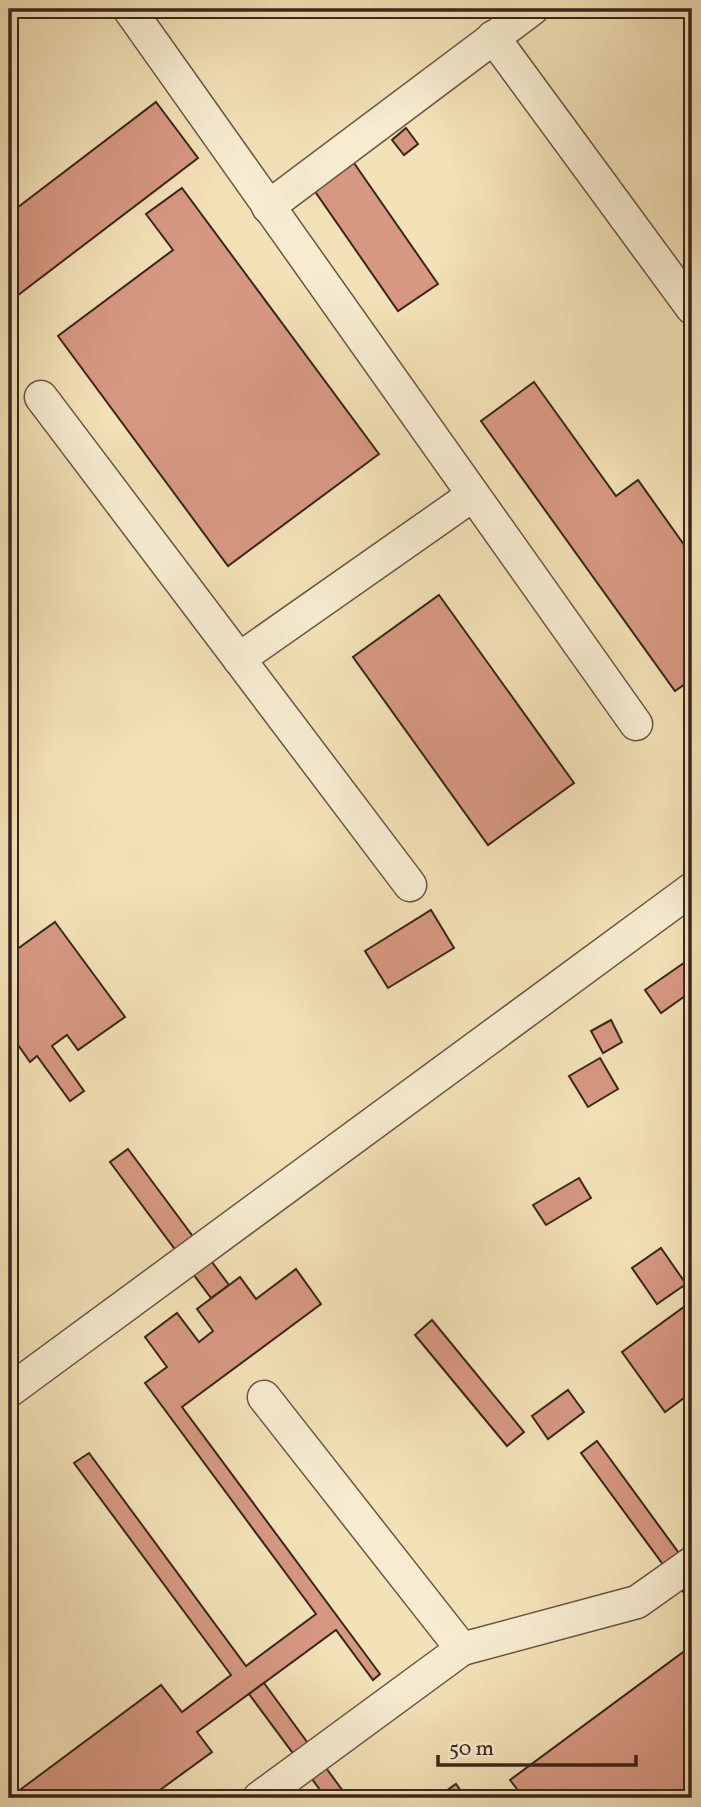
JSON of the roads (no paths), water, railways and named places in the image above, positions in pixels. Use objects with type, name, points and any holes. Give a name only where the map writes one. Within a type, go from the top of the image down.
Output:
[{"type":"lane","points":[[129,9],[636,724]]},
{"type":"lane","points":[[268,207],[532,9]]},
{"type":"lane","points":[[493,37],[692,308]]},
{"type":"lane","points":[[41,397],[410,885]]},
{"type":"lane","points":[[239,659],[473,495]]},
{"type":"lane","points":[[9,1391],[692,888]]},
{"type":"lane","points":[[264,1398],[462,1648]]},
{"type":"lane","points":[[259,1798],[462,1648],[637,1602],[692,1563]]}]
